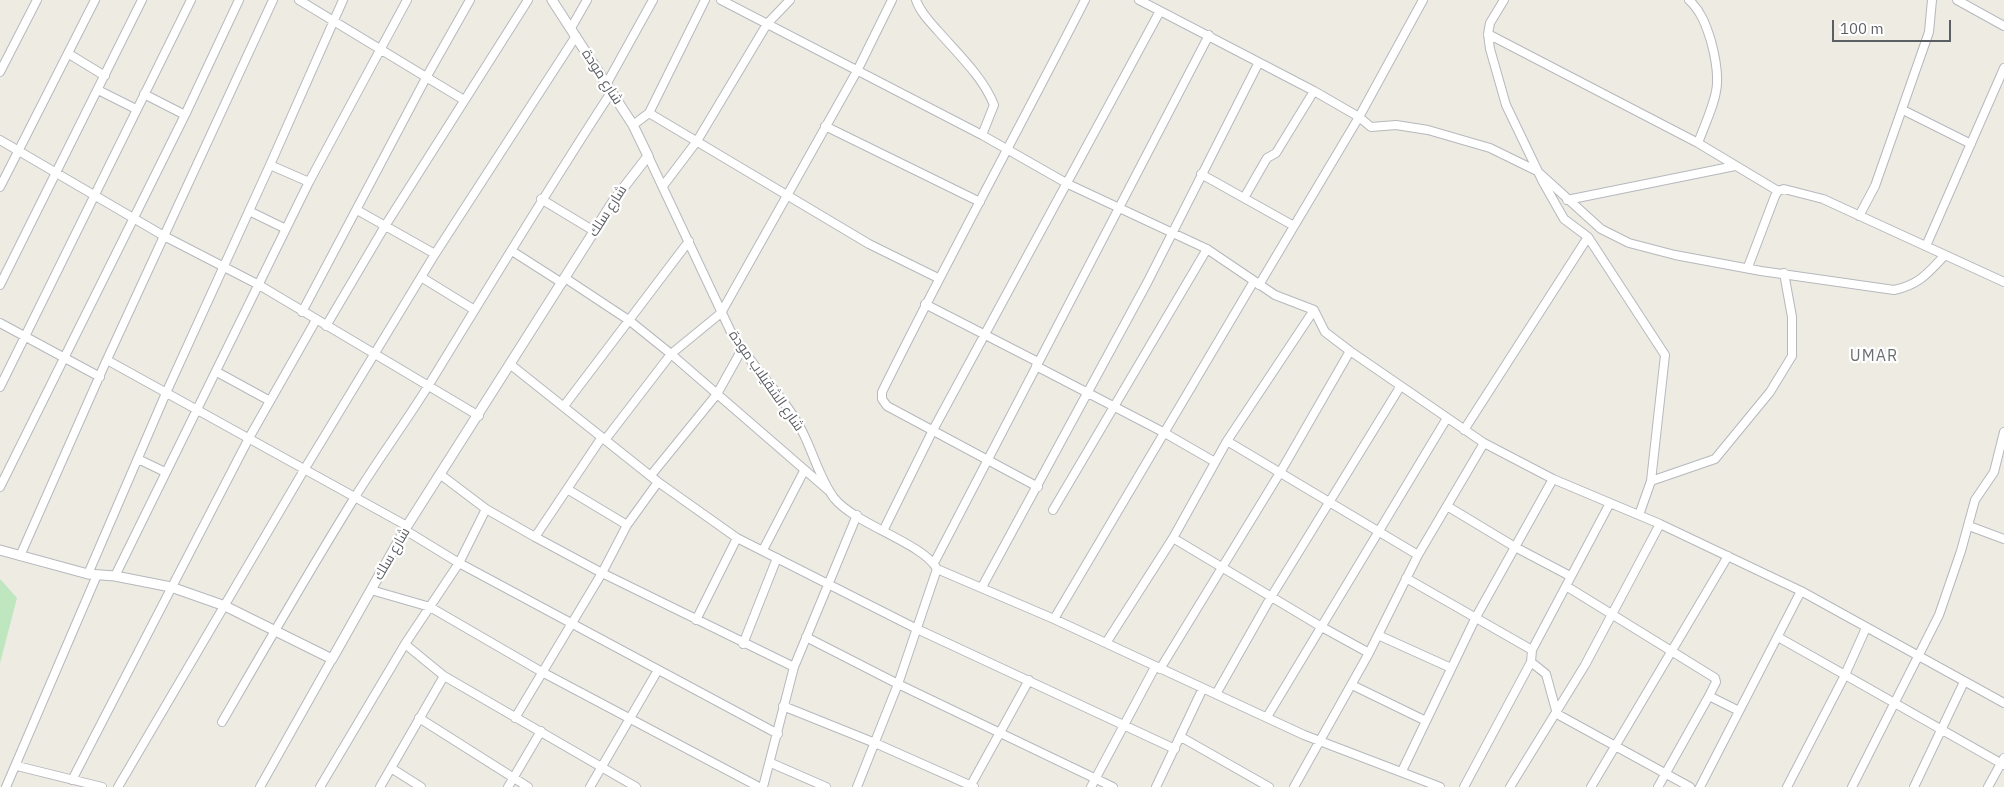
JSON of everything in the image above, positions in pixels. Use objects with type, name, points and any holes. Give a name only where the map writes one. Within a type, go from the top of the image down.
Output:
[{"type":"street","points":[[0,72],[37,0]]},
{"type":"street","points":[[0,187],[95,0]]},
{"type":"street","points":[[0,285],[142,0]]},
{"type":"street","points":[[0,387],[191,0]]},
{"type":"street","points":[[0,488],[185,115],[239,0]]},
{"type":"street","points":[[20,556],[107,360],[273,0]]},
{"type":"street","points":[[299,0],[464,100]]},
{"type":"street","points":[[88,574],[166,392],[343,0]]},
{"type":"street","points":[[116,576],[165,472],[217,372],[309,182],[407,0]]},
{"type":"street","points":[[302,312],[427,76],[470,0]]},
{"type":"street","points":[[326,326],[385,226],[528,0]]},
{"type":"street","name":"شارع مودة","points":[[552,0],[633,125],[648,156]]},
{"type":"street","points":[[571,28],[587,0]]},
{"type":"street","points":[[607,83],[653,0]]},
{"type":"street","points":[[633,125],[649,113],[705,0]]},
{"type":"street","points":[[721,0],[982,135],[1068,184],[1207,249],[1275,295],[1314,310],[1325,332],[1350,352],[1484,443],[1553,479],[1660,524],[1801,591],[2004,703]]},
{"type":"street","points":[[663,186],[696,141],[767,24],[790,0]]},
{"type":"street","points":[[535,537],[566,489],[603,439],[671,354],[721,313],[857,70],[892,0]]},
{"type":"street","points":[[916,0],[928,20],[975,72],[990,95],[994,105],[982,135]]},
{"type":"street","points":[[1038,487],[887,406],[882,399],[882,392],[938,278],[1008,151],[1085,0]]},
{"type":"street","points":[[1139,0],[1209,35],[1258,64],[1314,91],[1359,117],[1371,127],[1396,125],[1428,130],[1490,148],[1537,171],[1601,230],[1629,243],[1675,255],[1784,274],[1894,290],[1910,287],[1921,280],[1946,255]]},
{"type":"street","points":[[1054,619],[1163,432],[1294,226],[1359,117],[1423,0]]},
{"type":"street","points":[[1504,0],[1490,23],[1488,34],[1490,49],[1506,105],[1537,171],[1564,219],[1588,237],[1665,355],[1651,481],[1639,515]]},
{"type":"street","points":[[1689,0],[1698,10],[1706,25],[1718,71],[1717,92],[1698,143]]},
{"type":"street","points":[[1859,216],[1875,186],[1903,110],[1929,32],[1932,0]]},
{"type":"street","points":[[1957,0],[2004,26]]},
{"type":"street","points":[[883,531],[933,430],[1068,184],[1160,11]]},
{"type":"street","points":[[1488,34],[1698,143],[1778,191],[1784,189],[1823,199],[2004,282]]},
{"type":"street","points":[[857,787],[898,684],[936,566],[1037,364],[1209,35]]},
{"type":"street","points":[[118,787],[374,354],[435,254],[576,36]]},
{"type":"street","points":[[69,54],[105,76]]},
{"type":"street","points":[[982,587],[1038,487],[1174,232],[1258,64]]},
{"type":"street","points":[[1926,246],[2004,68]]},
{"type":"street","points":[[98,90],[136,109]]},
{"type":"street","points":[[222,722],[355,497],[429,385],[473,309],[512,251],[541,199],[612,91]]},
{"type":"street","points":[[1244,198],[1267,158],[1276,153],[1314,91]]},
{"type":"street","points":[[144,94],[185,115]]},
{"type":"street","points":[[1903,110],[1971,144]]},
{"type":"street","points":[[649,113],[869,244],[938,278]]},
{"type":"street","points":[[825,126],[980,202]]},
{"type":"street","points":[[0,140],[164,236],[259,285],[478,416]]},
{"type":"street","name":"شارع الشقيلاب مودة","points":[[648,156],[721,313],[742,351],[797,422],[835,498],[857,515],[936,566],[1267,717],[1440,787]]},
{"type":"street","name":"شارع سلك","points":[[332,659],[406,528],[623,186],[648,156]]},
{"type":"street","points":[[270,165],[309,182]]},
{"type":"street","points":[[1567,200],[1736,166]]},
{"type":"street","points":[[1202,174],[1294,226]]},
{"type":"street","points":[[1748,267],[1778,191]]},
{"type":"street","points":[[541,199],[594,231]]},
{"type":"street","points":[[249,210],[286,229]]},
{"type":"street","points":[[357,210],[435,254]]},
{"type":"street","points":[[1464,430],[1588,237]]},
{"type":"street","points":[[564,406],[689,241]]},
{"type":"street","points":[[1053,510],[1207,249]]},
{"type":"street","points":[[512,251],[564,280],[630,321],[671,354],[804,471],[814,476],[831,492]]},
{"type":"street","points":[[1651,481],[1715,459],[1770,392],[1792,356],[1792,317],[1784,274]]},
{"type":"street","points":[[421,278],[473,309]]},
{"type":"street","points":[[925,304],[985,334],[1087,394],[1163,432],[1215,462]]},
{"type":"street","points":[[1106,643],[1173,538],[1227,441],[1314,310]]},
{"type":"street","points":[[72,780],[249,438],[316,320]]},
{"type":"street","points":[[0,323],[100,377]]},
{"type":"street","points":[[652,474],[717,394],[742,351]]},
{"type":"street","points":[[1091,787],[1157,668],[1281,471],[1350,352]]},
{"type":"street","points":[[107,360],[355,497],[459,563],[572,621],[658,670],[778,734]]},
{"type":"street","points":[[511,365],[603,439],[652,474],[658,482],[737,538],[917,629],[1030,680],[1174,749]]},
{"type":"street","points":[[217,372],[270,401]]},
{"type":"street","points":[[1216,694],[1271,597],[1400,387]]},
{"type":"street","points":[[1267,717],[1377,531],[1447,418]]},
{"type":"street","points":[[1852,787],[1939,615],[1969,526],[1975,500],[1994,472],[2004,432]]},
{"type":"street","points":[[1227,441],[1281,471],[1418,555]]},
{"type":"street","points":[[1297,786],[1320,740],[1352,685],[1418,555],[1484,443]]},
{"type":"street","points":[[138,459],[165,472]]},
{"type":"street","points":[[763,550],[804,471]]},
{"type":"street","points":[[441,475],[486,509],[535,537],[602,573],[794,667]]},
{"type":"street","points":[[1402,771],[1476,617],[1553,479]]},
{"type":"street","points":[[515,718],[602,573],[627,526],[658,482]]},
{"type":"street","points":[[566,489],[627,526]]},
{"type":"street","points":[[1464,787],[1531,662],[1532,650],[1610,503]]},
{"type":"street","points":[[1447,506],[1515,547],[1570,576]]},
{"type":"street","points":[[320,787],[404,644],[459,563],[486,509]]},
{"type":"street","points":[[763,787],[794,667],[857,515]]},
{"type":"street","points":[[1510,787],[1557,714],[1613,615],[1660,524]]},
{"type":"street","points":[[1969,526],[2004,539]]},
{"type":"street","points":[[696,620],[737,538]]},
{"type":"street","points":[[1173,538],[1320,626],[1369,652]]},
{"type":"street","points":[[0,550],[88,574],[116,576],[171,587],[225,606],[274,632],[332,659],[260,787]]},
{"type":"street","points":[[1591,787],[1614,745],[1728,556]]},
{"type":"street","points":[[744,644],[777,558]]},
{"type":"street","points":[[6,787],[17,766],[98,575]]},
{"type":"street","points":[[1406,578],[1532,650]]},
{"type":"street","points":[[1566,586],[1712,674],[1716,682],[1658,787]]},
{"type":"street","points":[[371,590],[430,607],[629,720],[759,787]]},
{"type":"street","points":[[1700,787],[1801,591]]},
{"type":"street","points":[[1787,787],[1844,676],[1866,628]]},
{"type":"street","points":[[1378,635],[1451,668]]},
{"type":"street","points":[[806,637],[998,733],[1113,787]]},
{"type":"street","points":[[1778,637],[1941,731],[2003,762],[1988,787]]},
{"type":"street","points":[[404,644],[444,676],[636,787]]},
{"type":"street","points":[[1531,662],[1546,674],[1557,714],[1665,775],[1690,787]]},
{"type":"street","points":[[590,787],[658,670]]},
{"type":"street","points":[[380,787],[444,676]]},
{"type":"street","points":[[783,706],[875,743],[973,786],[998,733],[1030,680]]},
{"type":"street","points":[[1914,787],[1964,682]]},
{"type":"street","points":[[1352,685],[1426,721]]},
{"type":"street","points":[[1156,787],[1203,688]]},
{"type":"street","points":[[1709,696],[1739,711]]},
{"type":"street","points":[[419,718],[528,787]]},
{"type":"street","points":[[508,787],[541,731]]},
{"type":"street","points":[[1181,737],[1269,787]]},
{"type":"street","points":[[770,763],[826,787]]},
{"type":"street","points":[[17,766],[102,787]]},
{"type":"street","points":[[392,768],[421,787]]},
{"type":"green space","points":[[0,579],[17,598],[0,663]]},
{"type":"district","name":"UMAR","points":[[1874,356]]}]
